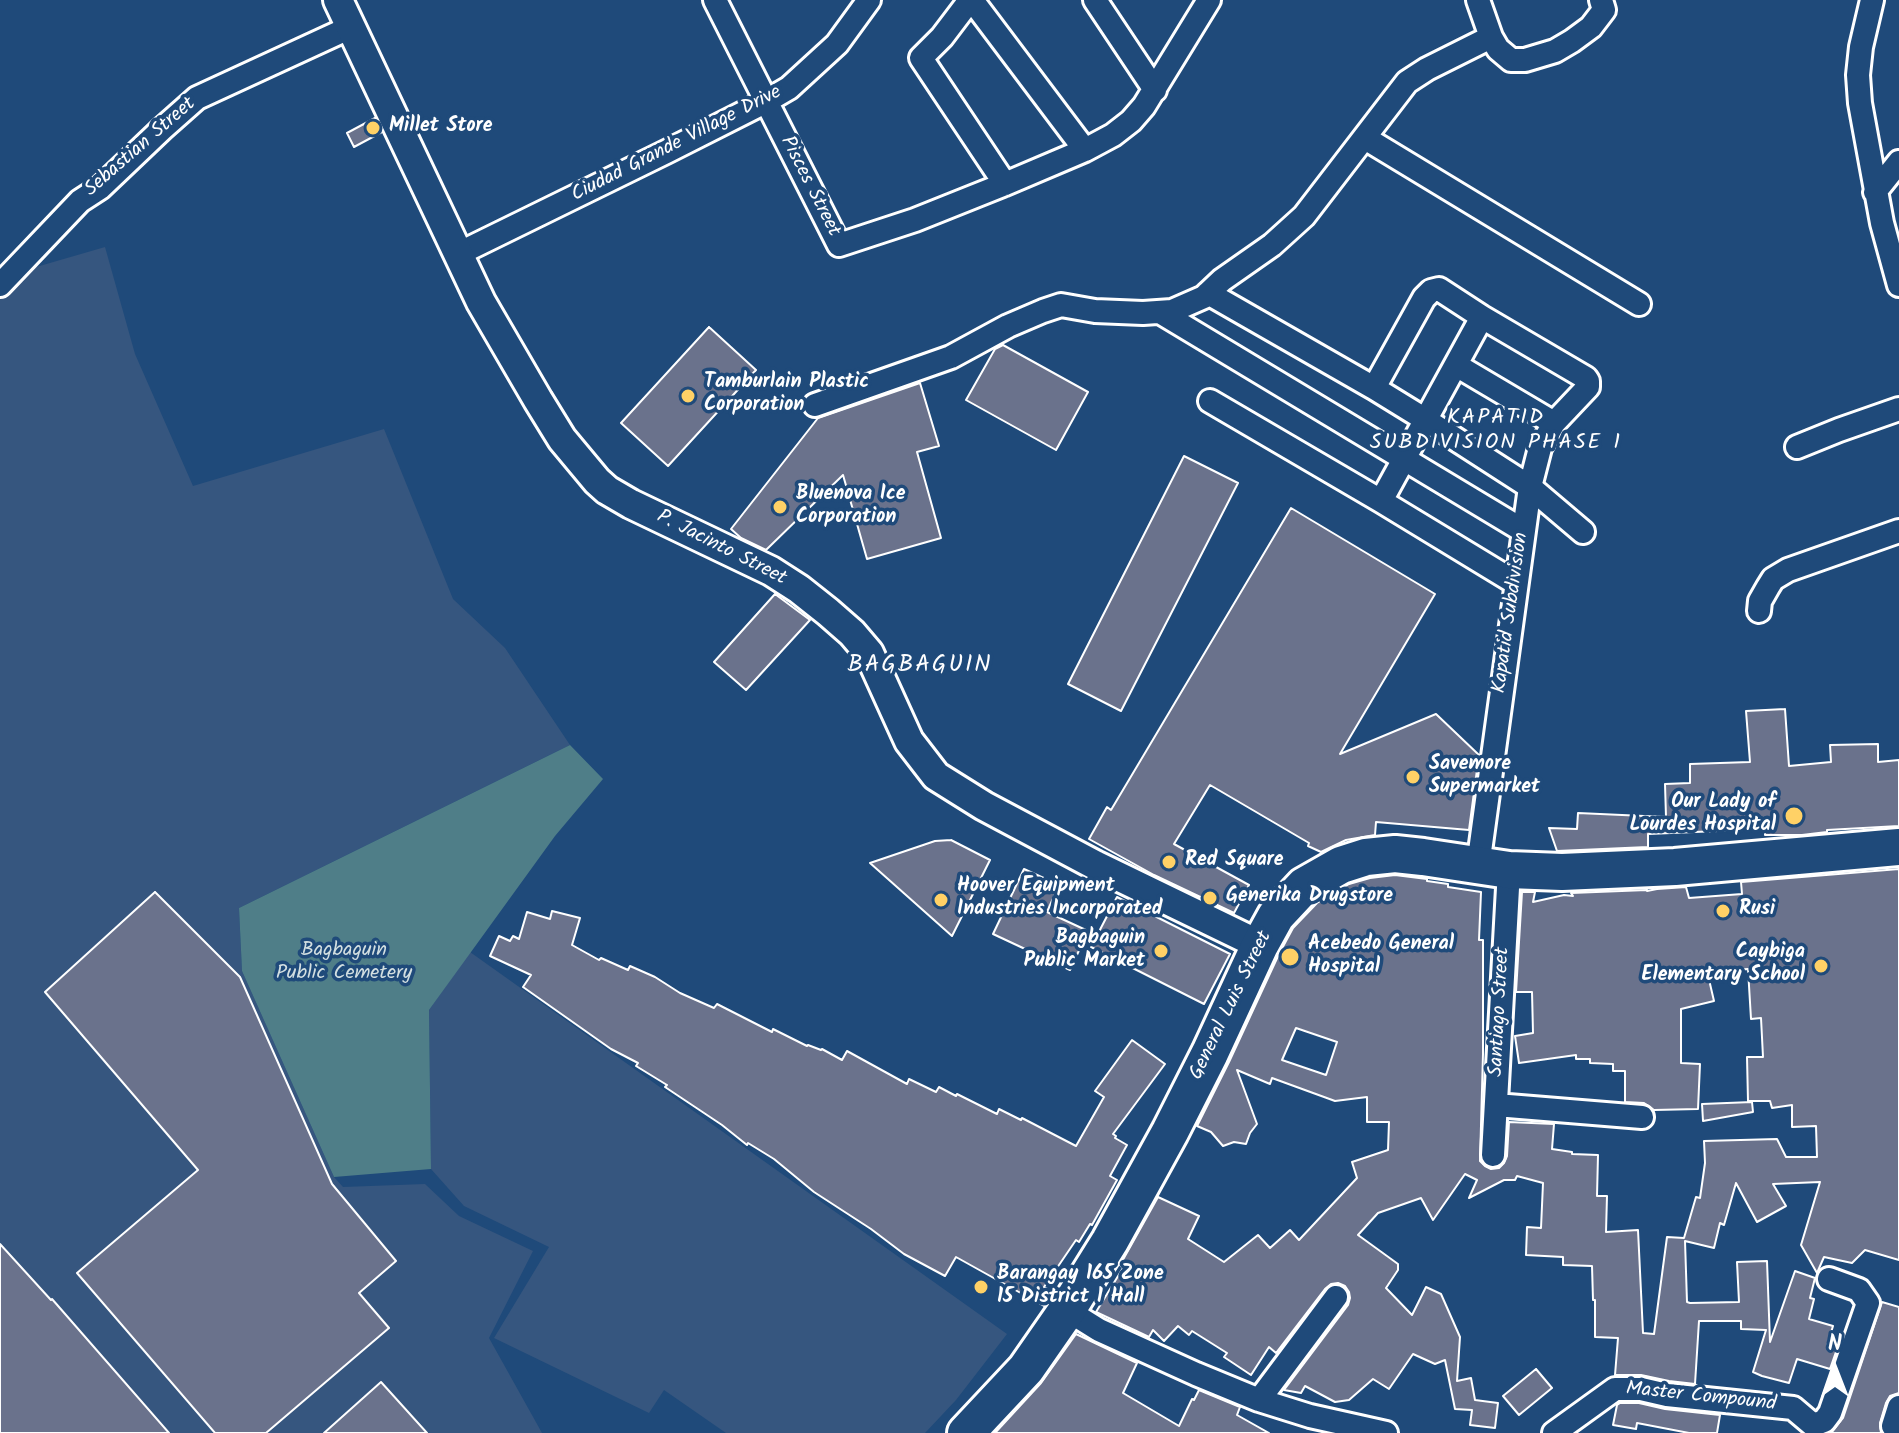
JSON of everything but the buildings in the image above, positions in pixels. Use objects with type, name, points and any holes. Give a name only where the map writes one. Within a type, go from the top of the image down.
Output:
[{"type":"main road","name":"General Luis Street","points":[[966,1433],[1026,1369],[1067,1310],[1110,1241],[1170,1132],[1276,916],[1313,880],[1341,865],[1366,857],[1395,854],[1494,868],[1562,872],[1675,867],[1899,847]]},
{"type":"street","name":"P. Jacinto Street","points":[[338,0],[481,302],[562,439],[597,481],[631,504],[771,571],[828,612],[869,653],[909,741],[936,776],[984,806],[1095,865],[1260,945]]},
{"type":"street","name":"Ciudad Grande Village Drive","points":[[458,254],[789,88],[837,44],[869,0]]},
{"type":"street","points":[[1085,150],[971,0],[921,58],[1005,184],[1085,150],[1131,121],[1155,90],[1203,4]]},
{"type":"street","points":[[1095,0],[1155,90]]},
{"type":"street","points":[[1478,0],[1491,37],[1498,49],[1511,60],[1525,60],[1555,51],[1572,41],[1591,27],[1603,5]]},
{"type":"street","points":[[1872,0],[1858,75],[1875,192],[1899,285]]},
{"type":"street","name":"Pisces Street","points":[[724,5],[765,102],[839,245],[915,220],[1005,184]]},
{"type":"street","name":"Sebastian Street","points":[[0,285],[80,201],[100,188],[197,98],[351,27]]},
{"type":"street","points":[[815,405],[951,357],[1008,326],[1061,305],[1143,313],[1172,311],[1188,305],[1272,245],[1304,216],[1407,82],[1491,37]]},
{"type":"street","points":[[1365,138],[1639,304]]},
{"type":"street","points":[[1875,192],[1899,162]]},
{"type":"street","points":[[1374,388],[1424,298],[1431,291],[1439,289],[1482,317],[1381,501]]},
{"type":"street","points":[[1208,293],[1426,420],[1530,487],[1583,532]]},
{"type":"street","points":[[1160,312],[1524,531]]},
{"type":"street","name":"Kapatid Subdivision","points":[[1482,317],[1586,378],[1588,387],[1554,423],[1540,448],[1530,487],[1516,583],[1494,868]]},
{"type":"street","points":[[1456,365],[1554,423]]},
{"type":"street","points":[[1210,401],[1516,583]]},
{"type":"street","points":[[1797,447],[1899,409]]},
{"type":"street","points":[[1759,611],[1760,601],[1773,579],[1788,570],[1899,531]]},
{"type":"street","name":"Santiago Street","points":[[1493,1155],[1496,1105],[1494,868]]},
{"type":"street","points":[[1496,1105],[1642,1117]]},
{"type":"street","name":"Master Compound","points":[[1554,1433],[1615,1389],[1641,1389],[1667,1395],[1793,1408],[1813,1425],[1824,1421],[1830,1413],[1868,1303],[1859,1290],[1829,1279]]},
{"type":"street","points":[[1259,1400],[1336,1297]]},
{"type":"street","points":[[1067,1310],[1099,1330],[1259,1400],[1306,1425],[1386,1433]]},
{"type":"shaded area","points":[[105,247],[135,354],[193,486],[384,429],[453,599],[505,648],[570,745],[239,908],[242,971],[334,1177],[343,1187],[425,1184],[459,1216],[533,1251],[489,1338],[542,1433],[0,1433],[0,294],[19,272]]},
{"type":"shaded area","points":[[470,952],[1007,1334],[956,1400],[925,1433],[726,1433],[664,1390],[649,1413],[494,1338],[549,1247],[464,1206],[431,1169],[429,1010]]},
{"type":"green space","name":"Bagbaguin Public Cemetery","points":[[570,745],[603,779],[555,836],[429,1010],[431,1169],[334,1177],[242,971],[239,908]]},
{"type":"place","name":"Millet Store","points":[[373,128]]},
{"type":"place","name":"Tamburlain Plastic Corporation","points":[[688,396]]},
{"type":"place","name":"Bluenova Ice Corporation","points":[[780,507]]},
{"type":"place","name":"Savemore Supermarket","points":[[1413,777]]},
{"type":"place","name":"Our Lady of Lourdes Hospital","points":[[1794,816]]},
{"type":"place","name":"Red Square","points":[[1169,862]]},
{"type":"place","name":"Generika Drugstore","points":[[1210,898]]},
{"type":"place","name":"Hoover Equipment Industries Incorporated","points":[[941,900]]},
{"type":"place","name":"Rusi","points":[[1723,911]]},
{"type":"place","name":"Bagbaguin Public Market","points":[[1161,951]]},
{"type":"place","name":"Acebedo General Hospital","points":[[1290,957]]},
{"type":"place","name":"Caybiga Elementary School","points":[[1821,966]]},
{"type":"place","name":"Barangay 165 Zone 15 District 1 Hall","points":[[981,1287]]},
{"type":"district","name":"KAPATID SUBDIVISION PHASE 1","points":[[1496,432]]},
{"type":"district","name":"BAGBAGUIN","points":[[920,667]]}]
